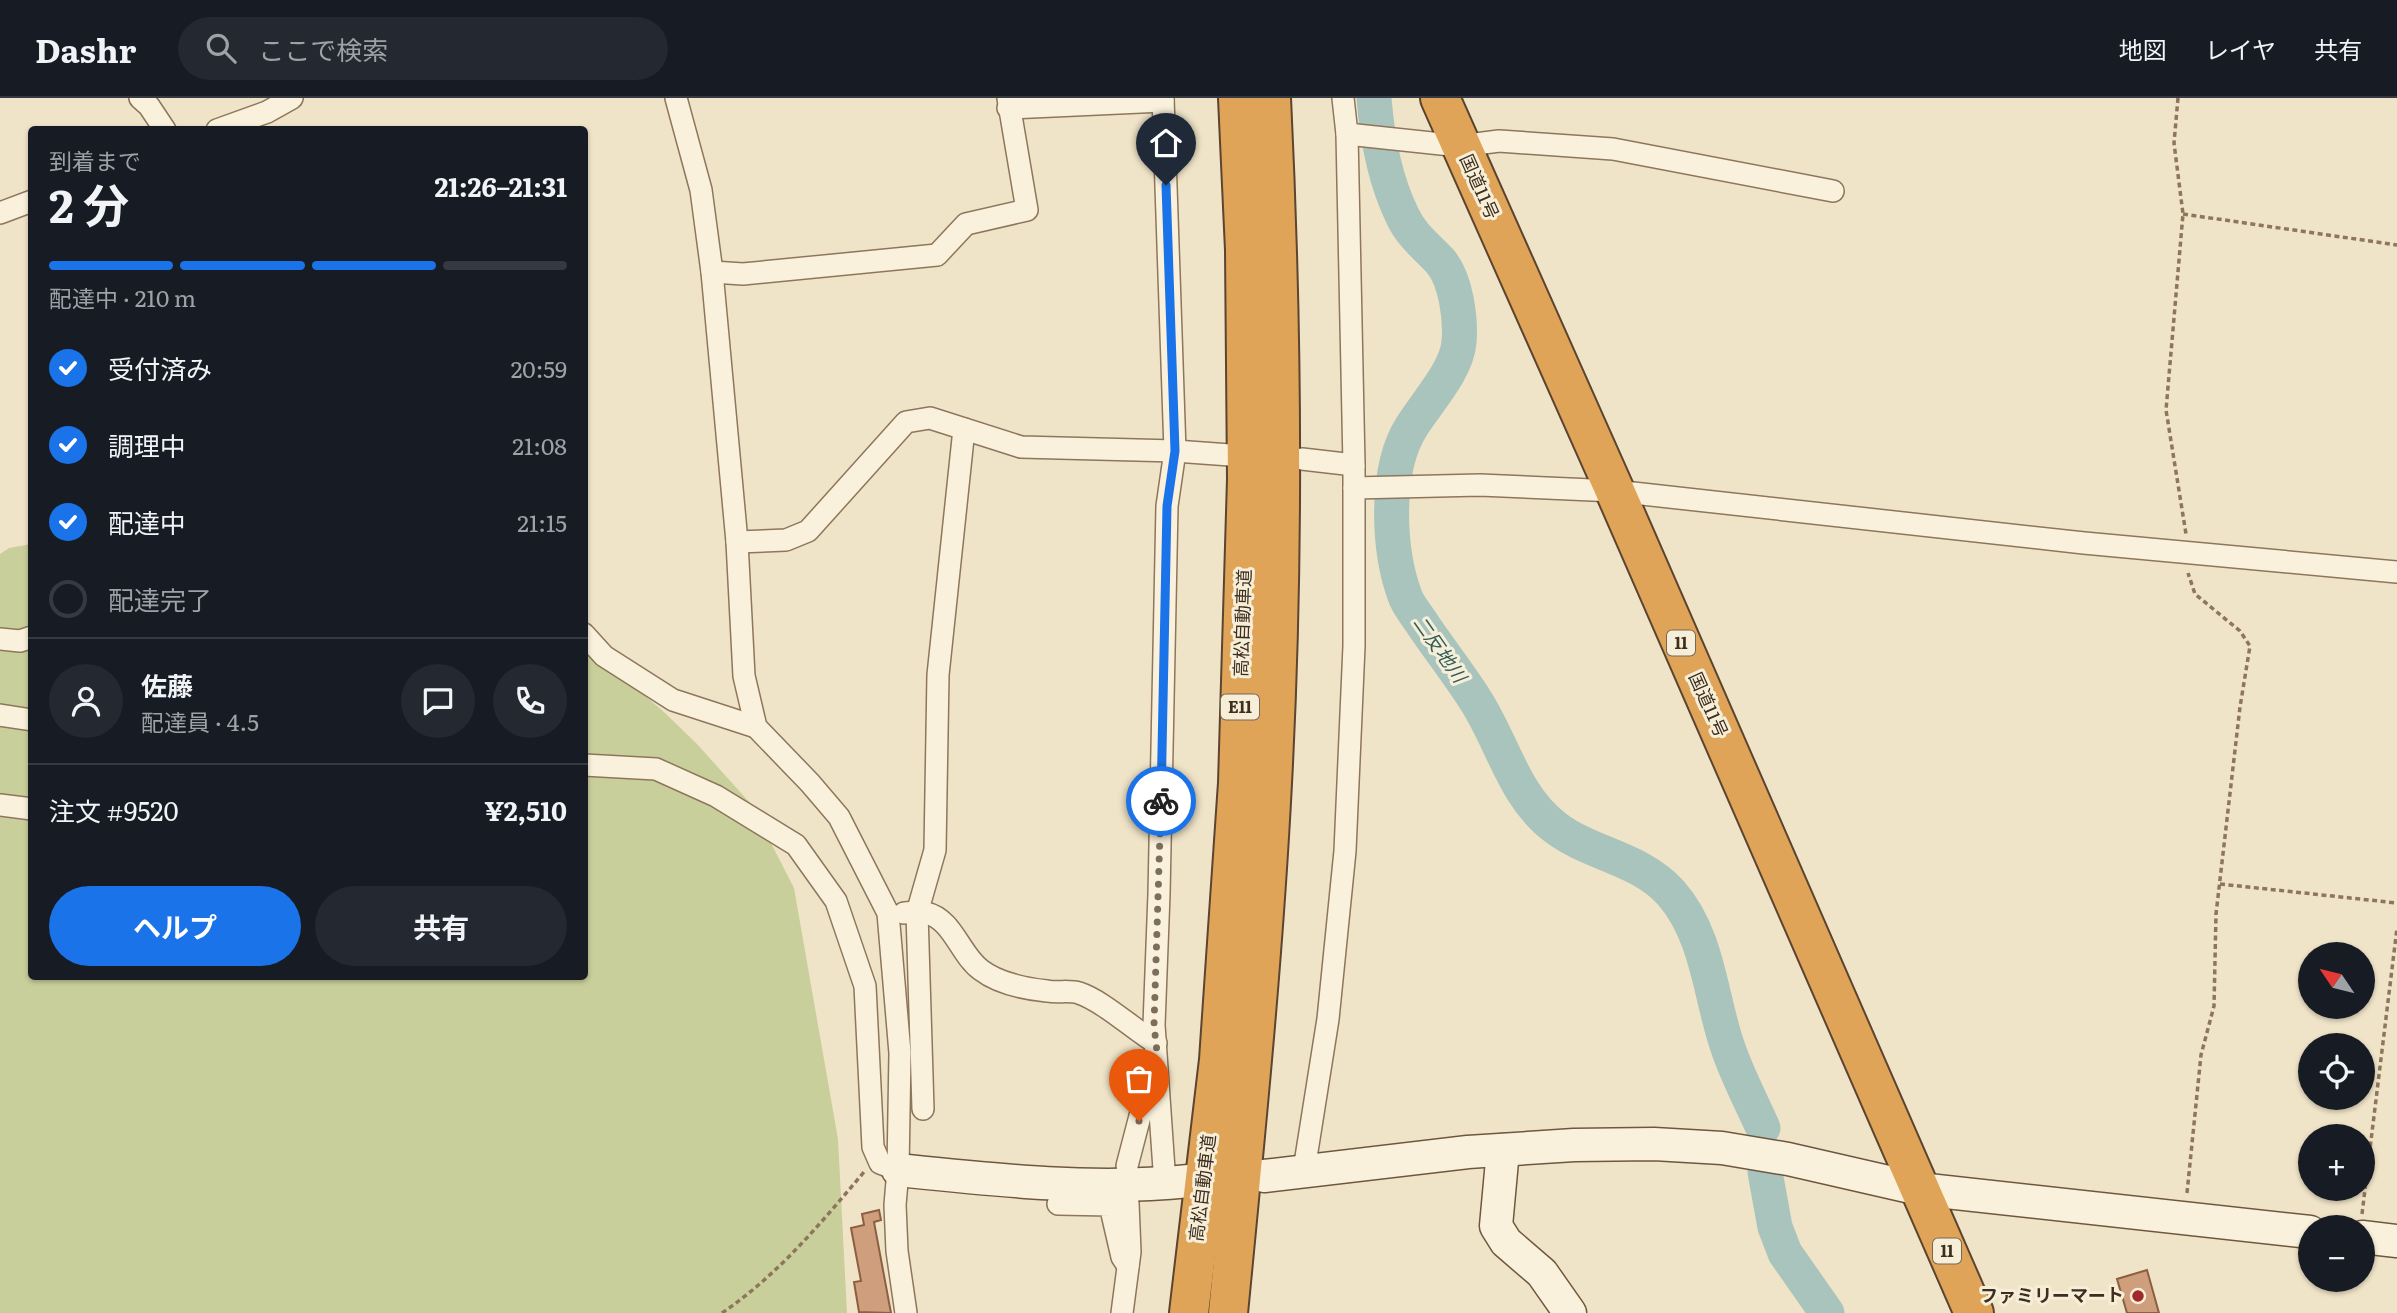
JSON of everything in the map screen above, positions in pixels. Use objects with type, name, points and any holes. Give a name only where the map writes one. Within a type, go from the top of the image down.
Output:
[{"type":"highway","name":"高松自動車道","points":[[1189,1313],[1219,1060],[1238,783],[1247,479],[1245,250],[1238,98]]},
{"type":"highway","name":"高松自動車道","points":[[1228,1313],[1252,1066],[1272,782],[1281,479],[1278,250],[1271,98]]},
{"type":"highway","name":"国道11号","points":[[1440,98],[1974,1313]]},
{"type":"street","points":[[140,98],[149,106],[162,126]]},
{"type":"street","points":[[227,126],[267,112],[292,98]]},
{"type":"street","points":[[676,98],[701,190],[712,272],[737,542],[744,676],[756,727]]},
{"type":"street","points":[[1304,1170],[1328,1019],[1345,851],[1354,646],[1354,465],[1347,134],[1343,98]]},
{"type":"street","points":[[588,765],[656,769],[716,796],[796,845],[836,901],[865,986],[873,1147],[887,1163],[1038,1182],[1117,1185],[1177,1182],[1156,1048],[1167,506],[1175,451],[1163,100],[1008,103],[1027,210],[966,223],[937,255],[743,274],[712,272]]},
{"type":"street","points":[[1347,134],[1460,146],[1499,141],[1613,149],[1833,191]]},
{"type":"street","points":[[0,213],[28,202]]},
{"type":"street","points":[[737,542],[786,540],[808,531],[906,422],[930,418],[1021,447],[1230,455]]},
{"type":"street","points":[[923,1109],[917,913],[935,850],[938,675],[964,429]]},
{"type":"street","points":[[1301,459],[1354,465]]},
{"type":"street","points":[[1353,488],[1480,485],[1615,491],[2071,541],[2397,572]]},
{"type":"street","points":[[0,639],[20,641],[28,638]]},
{"type":"street","points":[[588,639],[604,656],[673,700],[756,727],[839,817],[888,913],[900,1053],[887,1163],[895,1205],[897,1251],[906,1313]]},
{"type":"street","points":[[0,715],[28,719]]},
{"type":"street","points":[[0,805],[28,808]]},
{"type":"street","points":[[888,913],[926,913],[938,919],[983,972],[1022,986],[1049,992],[1075,992],[1089,997],[1156,1048]]},
{"type":"street","points":[[1127,1166],[1156,1048]]},
{"type":"street","points":[[1264,1176],[1503,1150],[1574,1145],[1654,1144],[1722,1148],[1788,1159],[1919,1189],[2298,1231]]},
{"type":"street","points":[[1503,1150],[1496,1226],[1506,1242],[1542,1273],[1570,1313]]},
{"type":"street","points":[[1122,1313],[1130,1252],[1128,1203]]},
{"type":"street","points":[[1058,1204],[1110,1205],[1122,1257],[1128,1266]]},
{"type":"street","points":[[2375,1238],[2397,1241]]},
{"type":"path","points":[[2178,98],[2174,143],[2183,214],[2166,410],[2188,570],[2195,594],[2240,631],[2250,646],[2240,707],[2216,914],[2214,1006],[2201,1055],[2184,1220]]},
{"type":"path","points":[[2183,214],[2397,245]]},
{"type":"path","points":[[2220,884],[2397,903]]},
{"type":"path","points":[[2361,1215],[2397,928]]},
{"type":"path","points":[[722,1313],[760,1286],[827,1216],[887,1163]]},
{"type":"green space","points":[[28,545],[28,980],[588,980],[588,648],[664,712],[751,804],[794,888],[838,1139],[847,1313],[0,1313],[0,554],[9,548]]},
{"type":"building","points":[[879,1210],[881,1220],[874,1222],[891,1313],[859,1312],[854,1282],[861,1281],[851,1228],[864,1225],[862,1214]]},
{"type":"building","name":"ファミリーマート","points":[[2147,1270],[2159,1313],[2127,1313],[2117,1279]]},
{"type":"waterway","name":"二反地川","points":[[1374,98],[1383,158],[1396,202],[1410,229],[1440,261],[1450,278],[1459,322],[1459,342],[1453,364],[1412,426],[1397,464],[1393,487],[1392,533],[1405,596],[1476,701],[1519,785],[1542,815],[1570,837],[1630,864],[1659,881],[1683,910],[1693,927],[1707,966],[1721,1026],[1731,1055],[1763,1128]]},
{"type":"waterway","name":"二反地川","points":[[1765,1172],[1775,1227],[1785,1253],[1827,1313]]},
{"type":"way so far","points":[[1139,1121],[1157,1052],[1154,1025],[1161,801]]},
{"type":"place","name":"ファミリーマート","points":[[2138,1296]]},
{"type":"route","points":[[1161,801],[1167,506],[1175,451],[1166,185]]}]
